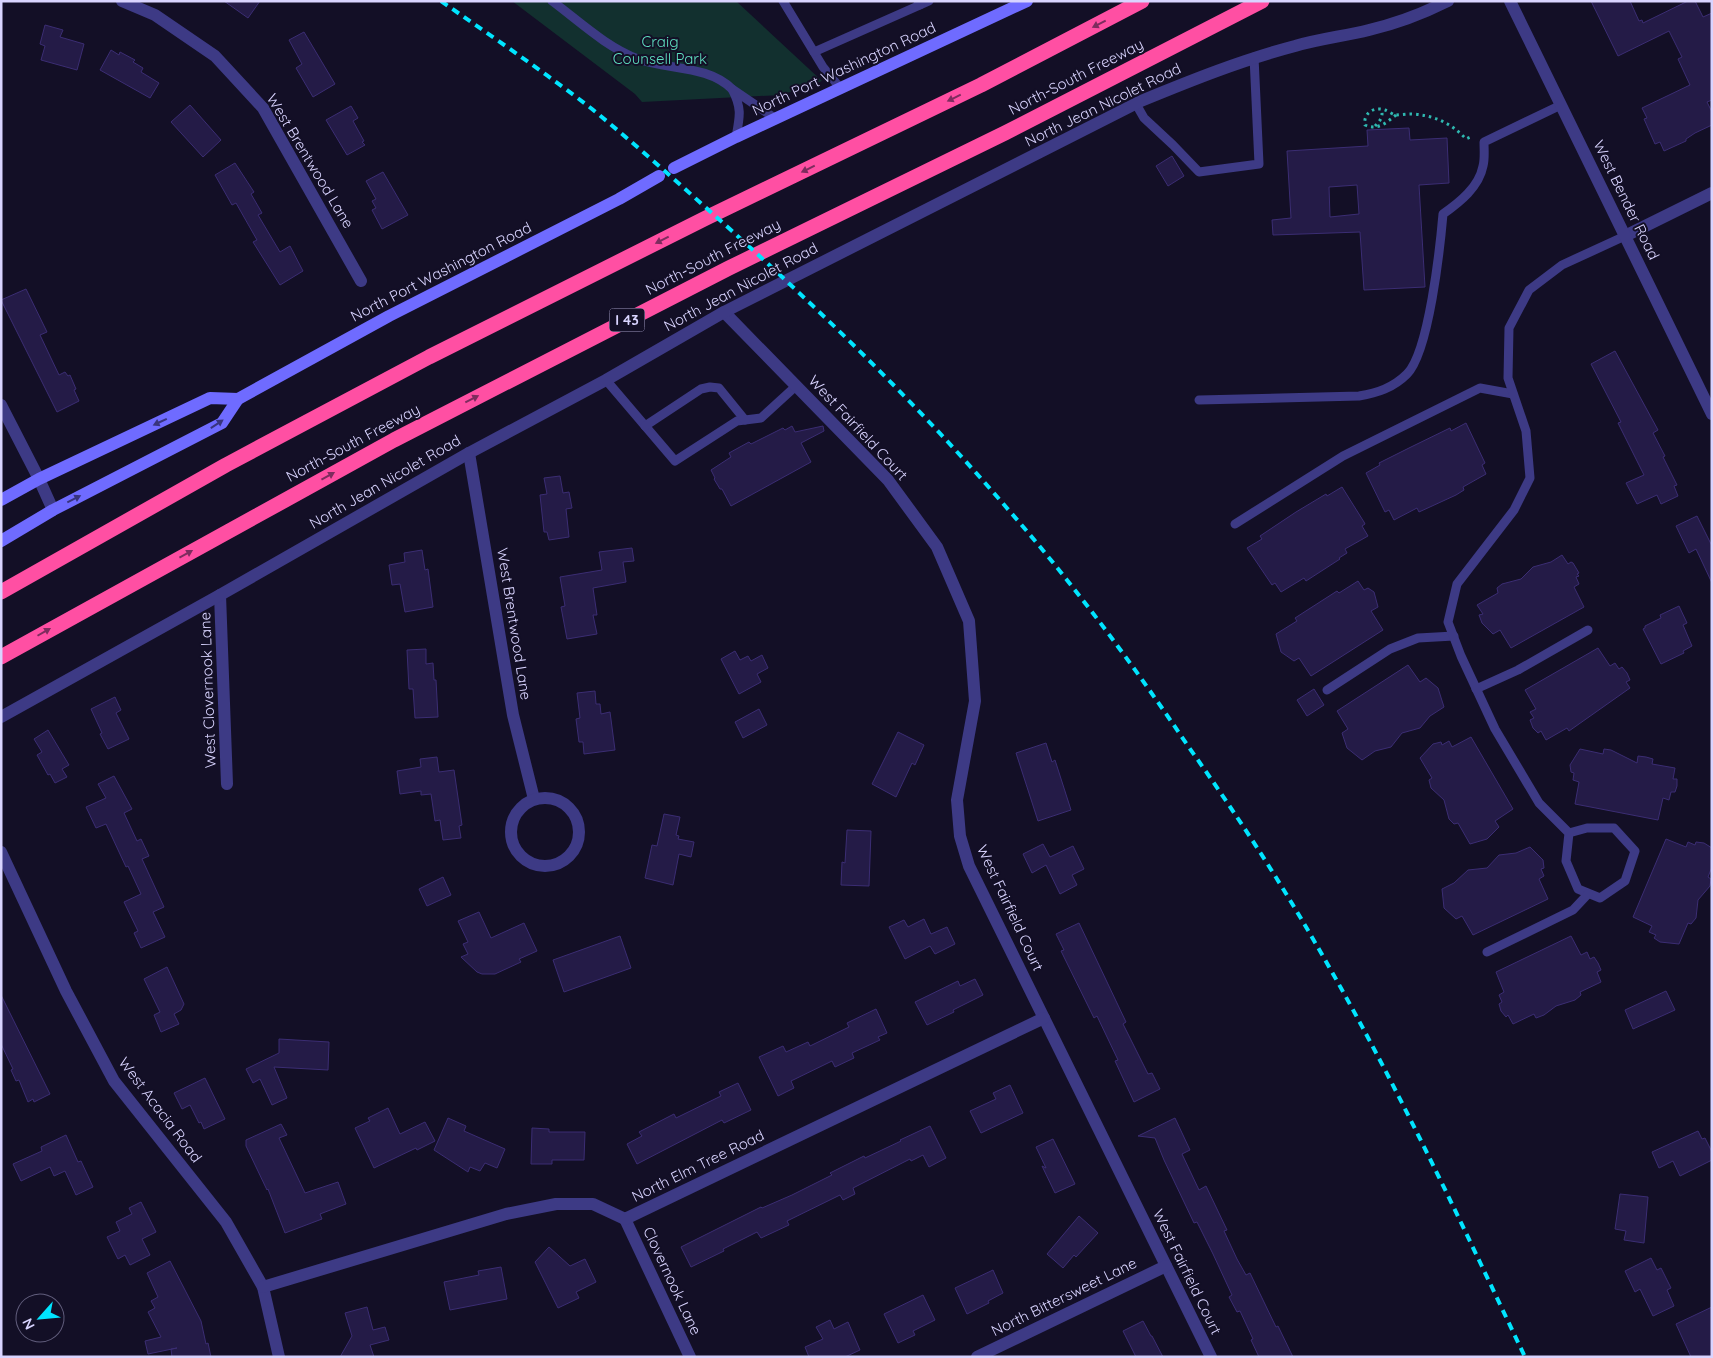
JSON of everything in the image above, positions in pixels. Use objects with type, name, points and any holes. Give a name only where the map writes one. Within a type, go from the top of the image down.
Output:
[{"type":"highway","points":[[1,592],[226,465],[429,357],[706,218],[972,89],[1142,1]]},
{"type":"highway","name":"North-South Freeway","points":[[1,657],[394,440],[729,268],[1005,132],[1262,1]]},
{"type":"main road","name":"North Port Washington Road","points":[[674,168],[736,137],[1028,1]]},
{"type":"main road","name":"North Port Washington Road","points":[[1,541],[52,510],[222,422],[238,400],[389,316],[660,176]]},
{"type":"main road","points":[[1,500],[39,479],[210,398],[238,400]]},
{"type":"street","name":"West Brentwood Lane","points":[[122,1],[156,14],[215,56],[263,108],[361,281]]},
{"type":"street","name":"North Jean Nicolet Road","points":[[1,716],[220,596],[469,453],[606,380],[724,312],[1136,104],[1208,73],[1254,57],[1298,45],[1371,30],[1448,1]]},
{"type":"street","name":"West Bender Road","points":[[1510,1],[1712,414]]},
{"type":"street","points":[[1625,236],[1712,193]]},
{"type":"street","name":"West Fairfield Court","points":[[724,312],[888,480],[937,547],[969,621],[976,701],[958,800],[960,836],[969,866],[1210,1357]]},
{"type":"street","points":[[1,405],[39,479],[52,510]]},
{"type":"street","name":"West Brentwood Lane","points":[[469,453],[513,714],[534,800]]},
{"type":"street","name":"West Clovernook Lane","points":[[220,596],[227,784]]},
{"type":"street","points":[[546,798],[557,800],[568,806],[577,820],[579,838],[575,849],[568,858],[558,864],[536,865],[526,861],[513,844],[512,822],[517,812],[524,805],[534,800],[546,798]]},
{"type":"street","name":"West Acacia Road","points":[[1,852],[66,991],[114,1081],[226,1222],[263,1287],[279,1357]]},
{"type":"street","name":"North Elm Tree Road","points":[[263,1287],[506,1214],[556,1204],[593,1204],[625,1219],[1044,1018]]},
{"type":"street","name":"Clovernook Lane","points":[[625,1219],[690,1357]]},
{"type":"street","name":"North Bittersweet Lane","points":[[977,1357],[1166,1266]]},
{"type":"lane","points":[[552,1],[606,41],[637,58],[652,63],[702,72],[717,78],[776,119]]},
{"type":"lane","points":[[783,1],[823,67],[840,89]]},
{"type":"lane","points":[[814,52],[919,3],[929,1]]},
{"type":"lane","points":[[1136,104],[1144,118],[1199,172],[1259,164],[1254,57]]},
{"type":"lane","points":[[732,89],[739,102],[740,112],[736,137]]},
{"type":"lane","points":[[1199,400],[1359,396],[1377,393],[1394,385],[1408,373],[1420,354],[1438,265],[1444,214],[1461,202],[1474,186],[1484,167],[1484,142],[1561,105]]},
{"type":"lane","points":[[1569,833],[1539,803],[1495,730],[1448,622],[1456,584],[1514,510],[1530,478],[1526,431],[1508,378],[1509,328],[1529,290],[1562,266],[1625,236]]},
{"type":"lane","points":[[606,380],[675,462],[737,421],[761,418],[796,386]]},
{"type":"lane","points":[[645,426],[701,389],[710,387],[719,388],[745,420]]},
{"type":"lane","points":[[1236,524],[1343,456],[1480,388],[1513,394]]},
{"type":"lane","points":[[1476,689],[1518,670],[1588,630]]},
{"type":"lane","points":[[1327,690],[1390,648],[1418,638],[1454,636]]},
{"type":"lane","points":[[1587,828],[1614,828],[1635,851],[1625,881],[1600,898],[1578,889],[1566,861],[1569,833],[1587,828]]},
{"type":"lane","points":[[1487,952],[1574,910],[1588,894]]},
{"type":"path","points":[[1396,115],[1384,128],[1368,127],[1365,125],[1366,115],[1377,108],[1396,115],[1429,116],[1449,124],[1466,139],[1475,135]]},
{"type":"path","points":[[1375,127],[1383,114],[1381,109]]},
{"type":"green space","name":"Craig Counsell Park","points":[[512,1],[736,1],[822,81],[781,95],[642,102],[635,94]]},
{"type":"building","points":[[224,1],[260,1],[248,18]]},
{"type":"building","points":[[1591,1],[1630,1],[1639,21],[1642,20],[1643,23],[1688,1],[1695,1],[1703,17],[1712,13],[1712,100],[1707,102],[1712,112],[1712,125],[1695,133],[1686,141],[1664,151],[1660,142],[1655,144],[1644,119],[1647,118],[1642,108],[1690,85],[1678,59],[1682,57],[1669,31],[1618,56]]},
{"type":"building","points":[[45,25],[63,30],[60,37],[84,44],[77,70],[41,60],[45,46],[40,44]]},
{"type":"building","points":[[304,32],[335,84],[313,97],[296,68],[302,64],[289,40]]},
{"type":"building","points":[[111,50],[119,55],[120,52],[135,60],[133,62],[143,68],[141,72],[159,83],[150,98],[100,70]]},
{"type":"building","points":[[190,105],[221,140],[203,157],[171,122]]},
{"type":"building","points":[[351,106],[358,118],[353,121],[365,145],[347,155],[326,120]]},
{"type":"building","points":[[1409,128],[1410,140],[1447,138],[1449,183],[1419,185],[1425,287],[1364,290],[1360,232],[1273,235],[1272,220],[1291,218],[1287,151],[1368,146],[1367,130]],"holes":[[[1357,185],[1359,214],[1330,217],[1329,187]]]},
{"type":"building","points":[[1172,156],[1184,176],[1168,186],[1156,166]]},
{"type":"building","points":[[235,163],[254,192],[251,194],[262,213],[258,215],[280,252],[290,246],[303,271],[280,285],[253,242],[257,240],[236,203],[232,205],[215,175]]},
{"type":"building","points":[[383,172],[408,215],[382,229],[372,210],[376,208],[372,201],[376,199],[366,181]]},
{"type":"building","points":[[26,289],[47,332],[40,335],[59,375],[65,372],[68,376],[70,375],[76,389],[74,390],[79,401],[57,412],[1,300]]},
{"type":"building","points":[[1615,351],[1658,430],[1653,433],[1677,485],[1674,486],[1678,496],[1661,504],[1657,495],[1637,504],[1626,483],[1644,475],[1618,423],[1621,422],[1591,364]]},
{"type":"building","points":[[1466,423],[1485,463],[1482,465],[1486,474],[1463,487],[1464,490],[1456,495],[1419,512],[1417,508],[1394,520],[1389,510],[1385,512],[1366,473],[1380,465],[1379,463],[1411,447],[1450,428],[1451,431]]},
{"type":"building","points":[[792,426],[795,432],[823,426],[824,431],[801,443],[811,462],[731,506],[714,479],[711,470],[731,457],[729,453],[749,442],[751,444],[783,428],[785,430]]},
{"type":"building","points":[[560,476],[563,493],[569,492],[572,508],[566,509],[569,537],[549,540],[547,532],[544,532],[540,495],[547,494],[544,478]]},
{"type":"building","points":[[1342,487],[1364,522],[1365,524],[1362,526],[1368,536],[1345,549],[1347,553],[1340,559],[1306,581],[1304,578],[1281,592],[1275,583],[1272,585],[1247,548],[1262,539],[1260,536],[1296,512]]},
{"type":"building","points":[[1697,516],[1712,546],[1712,583],[1696,549],[1689,553],[1676,526]]},
{"type":"building","points":[[632,548],[634,561],[623,562],[626,582],[593,588],[597,615],[593,615],[597,634],[567,639],[561,607],[565,606],[560,577],[602,570],[599,552]]},
{"type":"building","points":[[422,550],[425,570],[428,569],[433,607],[405,612],[400,584],[392,585],[389,565],[405,562],[404,553]]},
{"type":"building","points":[[1562,555],[1568,564],[1573,563],[1579,573],[1577,574],[1579,576],[1576,577],[1579,584],[1574,587],[1584,607],[1511,648],[1500,630],[1493,634],[1482,623],[1479,615],[1483,614],[1477,605],[1498,593],[1497,588],[1502,584],[1521,579],[1533,567],[1551,562]]},
{"type":"building","points":[[1358,581],[1364,590],[1368,588],[1374,592],[1378,607],[1371,611],[1383,630],[1311,676],[1299,658],[1294,661],[1281,652],[1276,634],[1297,621],[1295,618],[1337,591],[1339,593]]},
{"type":"building","points":[[1679,606],[1687,623],[1683,625],[1692,646],[1683,651],[1684,653],[1661,664],[1643,629],[1645,626],[1661,618],[1660,615]]},
{"type":"building","points":[[1598,648],[1610,666],[1615,663],[1619,669],[1622,667],[1627,673],[1630,680],[1626,682],[1630,688],[1569,731],[1567,728],[1546,740],[1541,731],[1538,733],[1533,728],[1530,720],[1534,718],[1530,712],[1536,709],[1525,690]]},
{"type":"building","points":[[426,649],[426,664],[433,663],[434,680],[436,680],[438,717],[415,718],[413,689],[409,689],[407,650]]},
{"type":"building","points":[[735,651],[740,660],[748,656],[751,661],[762,655],[768,668],[757,674],[761,682],[739,694],[721,659]]},
{"type":"building","points":[[1408,665],[1420,682],[1426,678],[1438,688],[1444,707],[1430,716],[1420,728],[1402,733],[1391,747],[1375,751],[1362,760],[1347,748],[1342,733],[1348,729],[1337,711]]},
{"type":"building","points":[[1314,689],[1324,705],[1307,716],[1297,700]]},
{"type":"building","points":[[595,691],[596,704],[600,704],[601,714],[610,712],[615,750],[584,754],[583,742],[579,742],[576,719],[580,718],[577,693]]},
{"type":"building","points":[[115,697],[121,710],[116,713],[129,739],[108,749],[91,709]]},
{"type":"building","points":[[759,709],[767,725],[743,738],[735,722]]},
{"type":"building","points":[[48,730],[69,765],[62,769],[67,777],[55,783],[50,774],[48,775],[37,755],[42,752],[34,739]]},
{"type":"building","points":[[898,732],[924,745],[915,765],[912,763],[896,797],[872,784]]},
{"type":"building","points":[[1471,737],[1513,809],[1495,821],[1499,827],[1487,839],[1470,844],[1458,823],[1454,824],[1449,819],[1444,800],[1431,788],[1429,780],[1432,778],[1420,758],[1433,744],[1441,742],[1442,745],[1449,741],[1452,747]]},
{"type":"building","points":[[1046,743],[1052,762],[1055,760],[1071,810],[1038,821],[1016,753]]},
{"type":"building","points":[[1580,749],[1603,754],[1604,749],[1611,750],[1637,763],[1638,756],[1646,757],[1653,759],[1652,764],[1675,768],[1673,779],[1677,779],[1677,786],[1675,792],[1671,792],[1669,800],[1663,798],[1658,820],[1575,804],[1579,782],[1573,780],[1574,773],[1571,772],[1570,765]]},
{"type":"building","points":[[437,757],[439,772],[454,770],[462,825],[459,826],[461,838],[443,840],[440,820],[435,821],[431,794],[421,795],[421,791],[400,794],[397,771],[421,767],[420,759]]},
{"type":"building","points":[[114,776],[132,809],[124,813],[137,841],[141,839],[149,856],[142,859],[164,907],[153,912],[165,937],[141,948],[134,933],[138,931],[124,902],[141,894],[106,824],[96,828],[86,807],[106,798],[98,784]]},
{"type":"building","points":[[664,814],[680,817],[676,835],[679,836],[678,839],[694,842],[691,857],[679,854],[673,885],[645,878],[652,845],[657,846]]},
{"type":"building","points":[[847,830],[871,831],[869,886],[841,885],[842,862],[845,863]]},
{"type":"building","points":[[1666,839],[1686,847],[1688,842],[1695,845],[1696,842],[1704,843],[1712,848],[1712,867],[1708,877],[1711,879],[1710,886],[1698,900],[1696,918],[1691,924],[1688,923],[1679,944],[1660,942],[1654,938],[1656,935],[1649,932],[1652,926],[1633,917]]},
{"type":"building","points":[[1043,844],[1050,857],[1073,846],[1084,869],[1072,875],[1077,885],[1060,894],[1046,865],[1032,873],[1023,854]]},
{"type":"building","points":[[1530,847],[1543,860],[1544,868],[1541,869],[1544,876],[1539,879],[1548,899],[1473,935],[1462,916],[1456,919],[1444,908],[1442,889],[1454,883],[1468,870],[1487,868],[1499,855],[1516,853]]},
{"type":"building","points":[[443,877],[451,895],[427,906],[419,889]]},
{"type":"building","points":[[479,912],[491,938],[524,923],[537,951],[519,959],[521,962],[495,974],[477,972],[461,957],[468,954],[463,944],[468,942],[458,921]]},
{"type":"building","points":[[924,919],[931,934],[947,927],[955,944],[935,954],[930,946],[905,959],[889,927],[904,920],[908,927]]},
{"type":"building","points":[[1079,923],[1126,1022],[1123,1024],[1148,1074],[1152,1073],[1160,1089],[1134,1102],[1115,1061],[1118,1060],[1097,1016],[1094,1018],[1061,951],[1064,950],[1056,934]]},
{"type":"building","points":[[620,936],[631,968],[564,992],[553,960]]},
{"type":"building","points":[[1571,936],[1581,955],[1587,952],[1590,959],[1594,957],[1598,963],[1601,970],[1597,972],[1601,982],[1580,992],[1581,995],[1575,1000],[1556,1006],[1544,1015],[1536,1018],[1534,1014],[1513,1024],[1508,1015],[1506,1017],[1501,1011],[1499,1004],[1502,1002],[1499,995],[1504,992],[1496,972]]},
{"type":"building","points":[[167,967],[184,1004],[181,1010],[174,1014],[179,1024],[161,1032],[154,1015],[160,1012],[144,979]]},
{"type":"building","points":[[975,979],[983,995],[927,1025],[915,1002],[958,981],[960,986]]},
{"type":"building","points":[[1666,991],[1675,1010],[1633,1029],[1625,1010]]},
{"type":"building","points":[[1,995],[50,1094],[34,1102],[33,1099],[28,1102],[19,1080],[16,1081],[11,1070],[13,1069],[1,1044]]},
{"type":"building","points":[[876,1009],[887,1033],[878,1037],[880,1040],[852,1053],[854,1058],[835,1067],[832,1061],[791,1081],[794,1088],[778,1096],[759,1057],[783,1046],[786,1052],[808,1042],[810,1046],[849,1027],[847,1023]]},
{"type":"building","points":[[279,1039],[329,1042],[328,1070],[274,1067],[287,1098],[272,1105],[260,1079],[253,1083],[246,1069],[279,1053]]},
{"type":"building","points":[[205,1078],[225,1119],[204,1129],[190,1105],[182,1109],[174,1093]]},
{"type":"building","points":[[738,1083],[751,1110],[724,1123],[722,1120],[637,1164],[627,1144],[642,1136],[639,1132],[674,1114],[676,1118],[721,1096],[719,1092]]},
{"type":"building","points":[[1010,1085],[1023,1113],[981,1133],[970,1111],[996,1099],[993,1093]]},
{"type":"building","points":[[388,1108],[400,1134],[425,1122],[435,1141],[374,1168],[355,1128],[370,1121],[368,1118]]},
{"type":"building","points":[[448,1118],[466,1126],[464,1131],[505,1149],[497,1168],[485,1163],[480,1171],[470,1167],[468,1172],[434,1150]]},
{"type":"building","points":[[1175,1118],[1190,1150],[1182,1154],[1199,1190],[1206,1186],[1227,1230],[1224,1231],[1237,1259],[1246,1275],[1250,1273],[1293,1357],[1259,1357],[1240,1311],[1237,1312],[1229,1297],[1232,1295],[1213,1254],[1197,1222],[1194,1223],[1155,1138],[1138,1136]]},
{"type":"building","points":[[281,1124],[287,1135],[279,1138],[305,1193],[338,1182],[346,1204],[320,1214],[322,1219],[285,1233],[268,1189],[246,1146],[246,1140]]},
{"type":"building","points":[[930,1126],[946,1158],[929,1167],[923,1155],[911,1161],[910,1159],[853,1188],[855,1194],[843,1200],[840,1195],[787,1221],[789,1225],[761,1238],[757,1232],[691,1267],[681,1247],[761,1207],[792,1195],[864,1156],[865,1158]]},
{"type":"building","points":[[532,1128],[549,1129],[549,1132],[585,1132],[584,1160],[552,1160],[552,1164],[531,1164]]},
{"type":"building","points":[[1698,1131],[1702,1139],[1705,1138],[1712,1152],[1712,1160],[1680,1176],[1673,1161],[1659,1168],[1652,1152]]},
{"type":"building","points":[[66,1135],[78,1162],[81,1161],[93,1187],[76,1195],[65,1171],[54,1176],[50,1167],[21,1181],[13,1164],[42,1151],[41,1147]]},
{"type":"building","points":[[1053,1139],[1075,1184],[1055,1193],[1042,1166],[1046,1168],[1036,1147]]},
{"type":"building","points":[[1620,1194],[1648,1197],[1644,1243],[1624,1240],[1626,1231],[1615,1229]]},
{"type":"building","points":[[141,1202],[156,1232],[142,1239],[150,1255],[130,1265],[125,1255],[118,1259],[107,1237],[120,1231],[116,1222],[132,1214],[129,1208]]},
{"type":"building","points":[[1079,1216],[1098,1233],[1063,1268],[1047,1254]]},
{"type":"building","points":[[549,1247],[570,1266],[585,1259],[596,1282],[576,1292],[579,1298],[558,1308],[535,1262]]},
{"type":"building","points":[[1651,1258],[1657,1270],[1661,1268],[1671,1288],[1667,1290],[1674,1306],[1653,1316],[1640,1289],[1635,1292],[1625,1271]]},
{"type":"building","points":[[170,1261],[201,1321],[211,1357],[172,1357],[171,1349],[148,1354],[145,1341],[161,1337],[148,1312],[155,1308],[151,1301],[158,1297],[147,1273]]},
{"type":"building","points":[[501,1267],[507,1299],[450,1310],[444,1282],[479,1275],[478,1271]]},
{"type":"building","points":[[993,1270],[1003,1293],[988,1301],[989,1303],[967,1314],[955,1288]]},
{"type":"building","points":[[923,1295],[935,1320],[913,1331],[915,1335],[898,1343],[884,1314]]},
{"type":"building","points":[[367,1307],[373,1330],[385,1327],[389,1340],[370,1345],[374,1357],[340,1357],[352,1336],[345,1313]]},
{"type":"building","points":[[1712,1307],[1712,1357],[1691,1357],[1676,1324]]},
{"type":"building","points":[[830,1320],[834,1329],[848,1322],[860,1350],[845,1357],[809,1357],[805,1347],[823,1339],[816,1327]]},
{"type":"building","points":[[1143,1321],[1163,1357],[1136,1357],[1123,1331]]},
{"type":"railway","points":[[441,1],[536,67],[592,109],[663,169],[768,264],[873,364],[941,434],[1054,564],[1101,624],[1167,715],[1237,817],[1299,914],[1397,1093],[1525,1357]]}]
